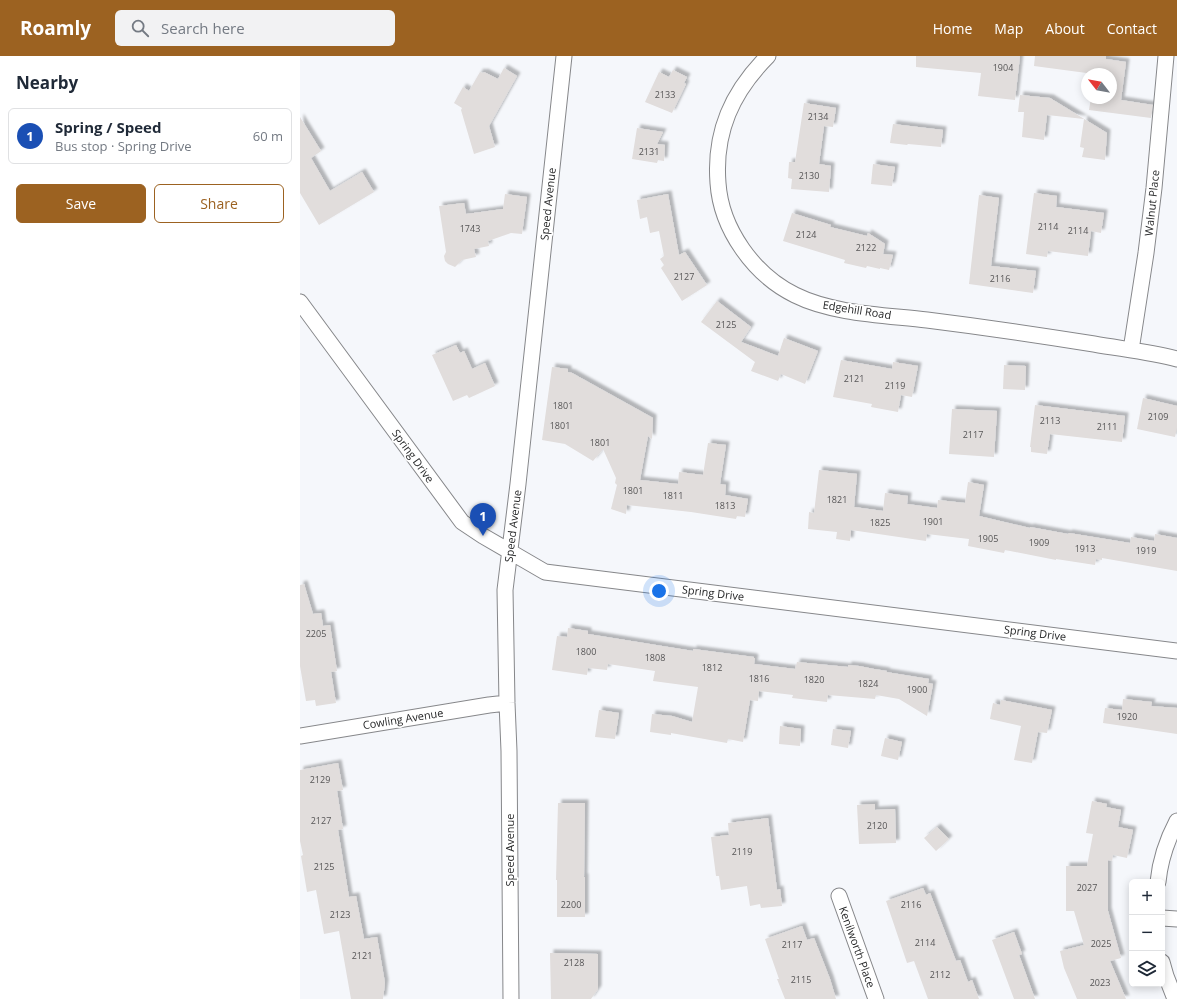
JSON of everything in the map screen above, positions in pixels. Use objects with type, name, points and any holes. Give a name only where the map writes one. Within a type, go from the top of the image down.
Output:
[{"type":"street","name":"Speed Avenue","points":[[511,999],[509,751],[505,590],[519,476],[564,56]]},
{"type":"street","name":"Edgehill Road","points":[[768,56],[743,86],[732,104],[724,124],[719,145],[717,166],[719,194],[727,222],[736,239],[748,256],[761,271],[777,284],[812,303],[844,310],[1025,333],[1132,350],[1177,359]]},
{"type":"street","name":"Walnut Place","points":[[1132,350],[1154,188],[1166,56]]},
{"type":"street","name":"Spring Drive","points":[[300,302],[462,522],[545,572],[1177,651]]},
{"type":"street","name":"Cowling Avenue","points":[[300,736],[507,703]]},
{"type":"street","points":[[1158,879],[1164,851],[1177,821]]},
{"type":"street","name":"Kenilworth Place","points":[[839,896],[876,999]]},
{"type":"street","points":[[1165,918],[1177,919]]},
{"type":"street","points":[[1165,972],[1175,999]]},
{"type":"building","points":[[916,56],[1020,56],[1015,100],[978,96],[981,73],[916,67]]},
{"type":"building","points":[[1035,56],[1106,56],[1106,59],[1126,62],[1121,100],[1153,105],[1151,118],[1089,110],[1090,104],[1117,104],[1117,68],[1081,68],[1081,72],[1034,66]]},
{"type":"building","points":[[504,68],[517,76],[489,126],[495,147],[474,154],[461,110],[462,108],[454,103],[463,87],[469,91],[480,72],[484,72],[498,79]]},
{"type":"building","points":[[673,70],[687,77],[684,83],[686,84],[672,113],[645,102],[659,72],[669,77]]},
{"type":"building","points":[[1020,95],[1050,98],[1107,133],[1105,160],[1082,157],[1084,148],[1080,147],[1084,119],[1047,115],[1044,140],[1022,137],[1024,112],[1018,112]]},
{"type":"building","points":[[804,103],[836,108],[833,127],[824,126],[819,164],[831,166],[829,192],[791,189],[792,179],[788,178],[789,162],[795,162]]},
{"type":"building","points":[[300,117],[321,151],[311,158],[330,191],[362,172],[374,192],[319,225],[300,193]]},
{"type":"building","points":[[893,124],[943,130],[941,147],[890,143]]},
{"type":"building","points":[[637,128],[663,132],[657,144],[665,145],[664,161],[658,160],[657,163],[632,159]]},
{"type":"building","points":[[873,164],[895,167],[892,186],[871,184]]},
{"type":"building","points":[[1034,193],[1057,196],[1056,207],[1104,213],[1101,233],[1091,231],[1088,256],[1048,251],[1047,257],[1026,254]]},
{"type":"building","points":[[505,194],[527,197],[522,234],[511,233],[488,241],[489,246],[474,249],[476,257],[462,260],[455,267],[448,264],[445,261],[444,256],[446,252],[439,206],[464,203],[466,214],[503,209]]},
{"type":"building","points":[[668,194],[679,255],[685,252],[707,285],[682,301],[661,268],[664,265],[660,259],[664,256],[659,231],[650,233],[647,217],[640,219],[637,200]]},
{"type":"building","points":[[979,195],[999,198],[991,266],[1036,271],[1033,293],[969,284]]},
{"type":"building","points":[[792,213],[831,225],[830,227],[867,236],[868,233],[885,244],[883,254],[893,255],[889,270],[867,266],[866,268],[844,263],[845,260],[783,241]]},
{"type":"building","points":[[717,301],[751,327],[741,342],[778,356],[784,338],[818,351],[805,384],[781,374],[778,381],[751,371],[755,362],[701,322]]},
{"type":"building","points":[[456,345],[460,353],[464,351],[472,369],[485,363],[495,386],[469,398],[467,395],[453,401],[432,355]]},
{"type":"building","points":[[841,360],[892,369],[893,362],[918,366],[912,397],[901,395],[898,412],[871,407],[872,404],[833,397]]},
{"type":"building","points":[[1004,365],[1026,366],[1025,390],[1003,389]]},
{"type":"building","points":[[552,367],[568,369],[568,372],[653,418],[652,439],[648,436],[640,480],[678,484],[679,472],[703,475],[708,443],[726,445],[720,484],[726,485],[725,495],[748,499],[745,517],[737,516],[736,519],[691,512],[627,505],[626,514],[611,509],[617,485],[615,483],[616,478],[603,449],[593,461],[565,444],[542,440]]},
{"type":"building","points":[[1143,398],[1177,406],[1177,428],[1175,437],[1137,429]]},
{"type":"building","points":[[1035,405],[1125,416],[1122,442],[1050,434],[1047,454],[1031,452],[1030,447]]},
{"type":"building","points":[[952,409],[997,411],[994,457],[949,454]]},
{"type":"building","points":[[819,470],[857,474],[854,507],[883,511],[885,493],[908,496],[907,504],[937,508],[938,500],[965,503],[968,482],[984,485],[979,516],[1030,528],[1130,543],[1131,537],[1154,541],[1155,534],[1177,538],[1177,571],[1102,558],[1102,560],[1096,559],[1095,565],[1056,560],[1005,550],[1004,553],[968,546],[969,539],[927,534],[926,541],[851,530],[850,541],[836,539],[837,532],[808,529],[809,512],[814,513]]},
{"type":"building","points":[[304,584],[313,614],[321,613],[323,626],[330,625],[337,671],[331,672],[336,703],[316,706],[315,700],[306,701],[300,666],[300,585]]},
{"type":"building","points":[[568,628],[588,631],[588,634],[693,651],[693,649],[754,657],[754,664],[795,669],[797,662],[848,667],[848,665],[929,679],[928,683],[933,684],[927,716],[899,699],[876,695],[875,699],[828,695],[827,702],[792,698],[793,695],[759,691],[758,701],[750,700],[743,742],[728,739],[727,743],[671,733],[671,735],[650,732],[652,714],[672,716],[692,722],[698,687],[653,681],[655,671],[608,664],[607,670],[588,668],[587,675],[552,670],[557,636],[567,637]]},
{"type":"building","points":[[1123,699],[1152,702],[1151,706],[1177,708],[1177,734],[1103,723],[1105,708],[1122,710]]},
{"type":"building","points":[[1001,700],[1052,710],[1047,733],[1038,732],[1032,763],[1014,760],[1021,726],[990,719],[993,703],[1000,705]]},
{"type":"building","points":[[599,710],[619,713],[615,739],[595,737]]},
{"type":"building","points":[[780,726],[801,729],[800,746],[779,744]]},
{"type":"building","points":[[833,729],[851,731],[848,748],[831,745]]},
{"type":"building","points":[[885,738],[902,742],[898,760],[881,756]]},
{"type":"building","points":[[338,763],[343,790],[337,791],[343,829],[338,830],[349,897],[356,896],[364,939],[377,937],[385,983],[383,999],[351,999],[339,931],[324,934],[316,890],[307,892],[300,841],[300,770]]},
{"type":"building","points":[[1092,801],[1107,804],[1106,807],[1121,810],[1118,827],[1133,830],[1127,858],[1113,855],[1112,861],[1108,860],[1108,911],[1121,958],[1110,961],[1126,999],[1077,999],[1064,968],[1060,951],[1084,945],[1074,911],[1066,911],[1066,866],[1087,866],[1093,834],[1086,833]]},
{"type":"building","points":[[558,803],[585,803],[585,917],[557,917],[556,880]]},
{"type":"building","points":[[875,804],[875,810],[895,809],[896,843],[859,844],[857,805]]},
{"type":"building","points":[[768,818],[777,890],[780,889],[782,906],[761,908],[760,904],[750,906],[747,886],[721,890],[719,876],[716,876],[711,837],[729,835],[728,823]]},
{"type":"building","points":[[937,827],[949,839],[936,851],[924,838]]},
{"type":"building","points":[[923,888],[926,895],[930,893],[956,961],[960,960],[968,982],[972,980],[979,999],[928,999],[914,961],[907,963],[886,901]]},
{"type":"building","points":[[802,926],[807,940],[814,938],[836,999],[785,999],[777,979],[779,979],[765,939]]},
{"type":"building","points":[[1014,932],[1022,954],[1019,955],[1035,999],[1014,999],[992,940]]},
{"type":"building","points":[[550,953],[598,954],[598,989],[591,999],[551,999]]},
{"type":"place","name":"Spring / Speed","points":[[483,536]]}]
